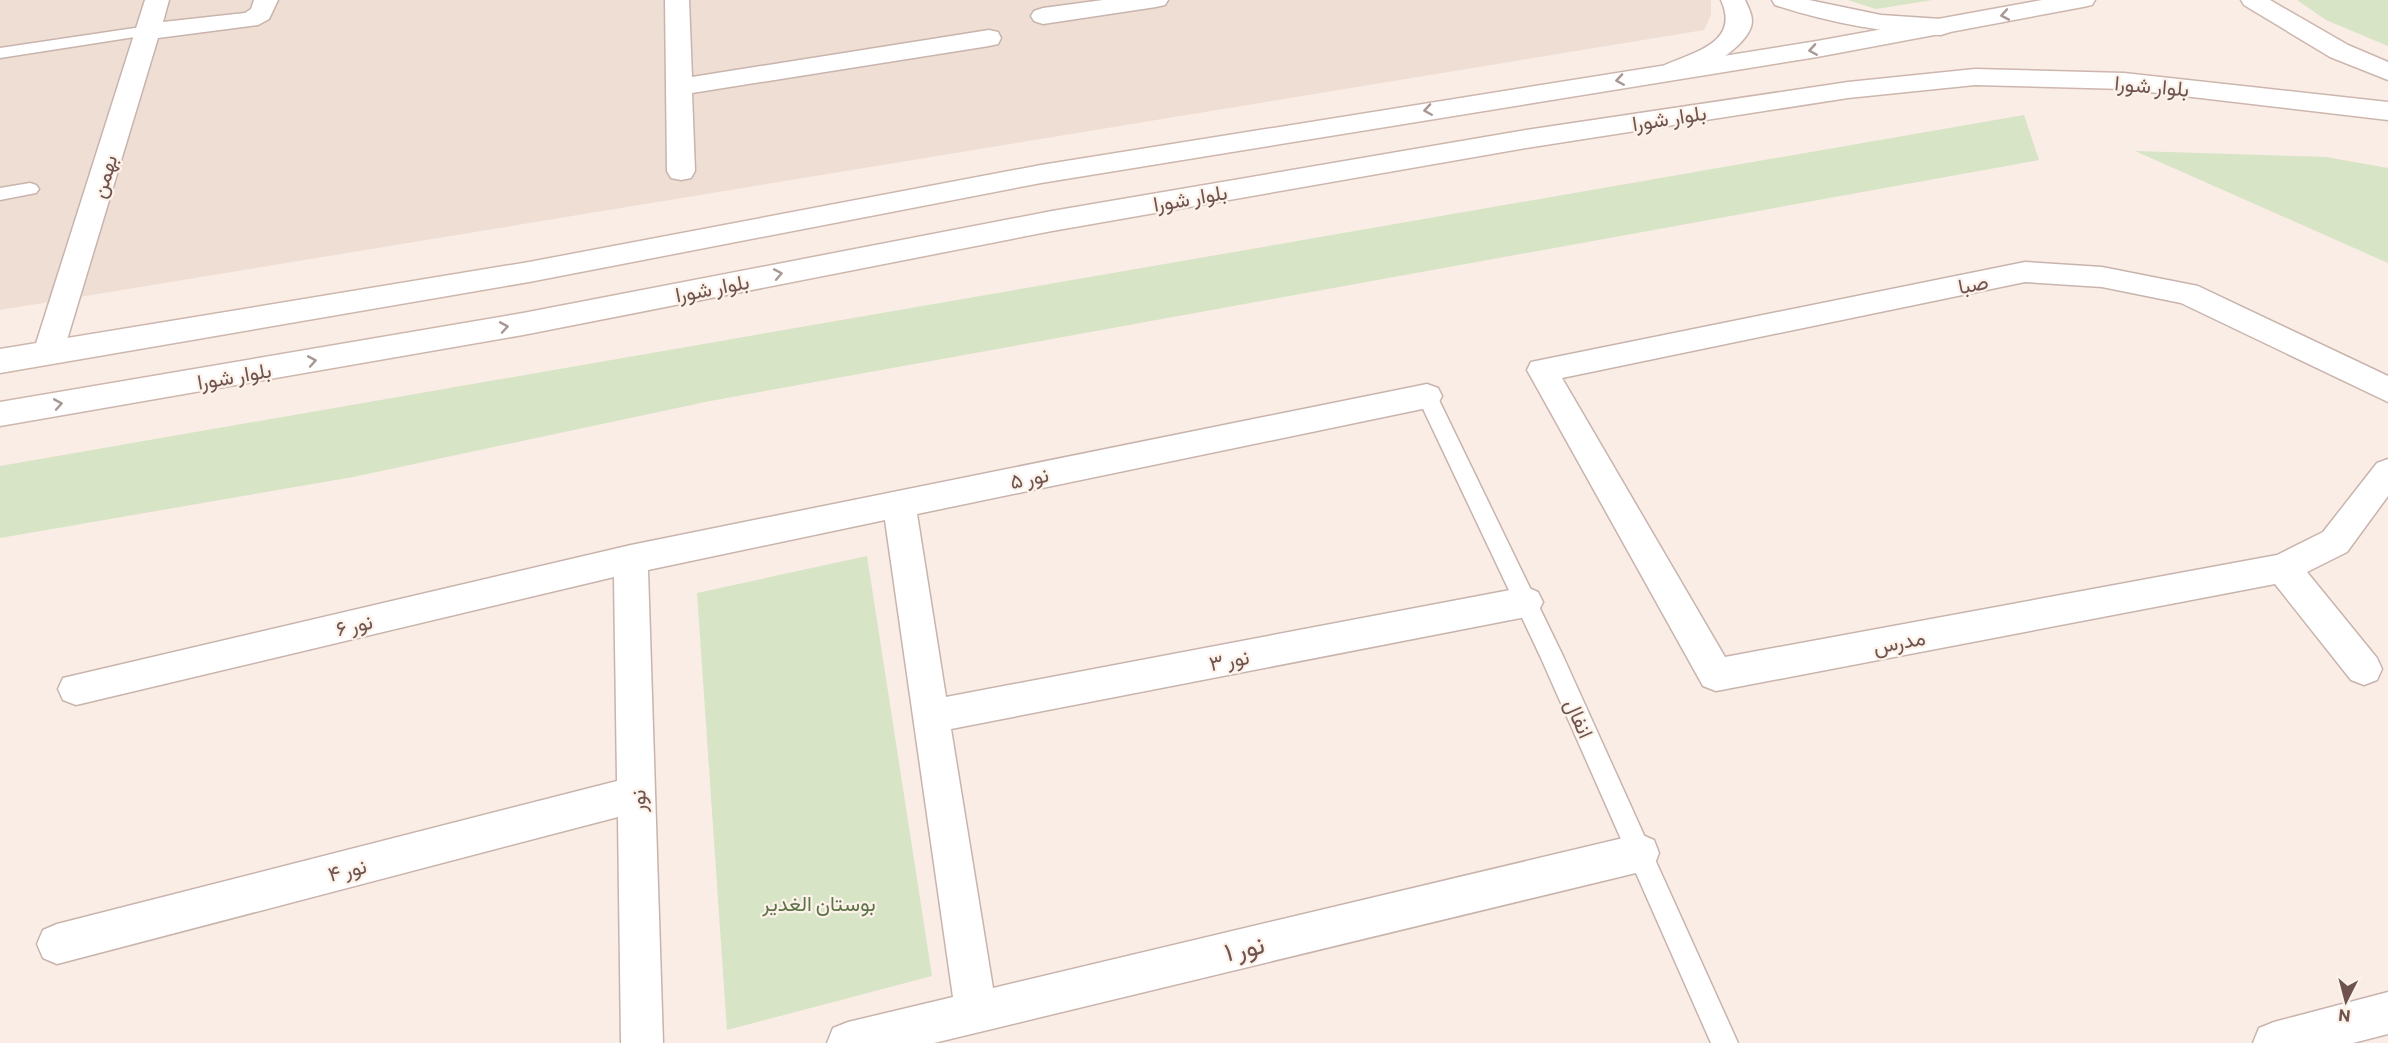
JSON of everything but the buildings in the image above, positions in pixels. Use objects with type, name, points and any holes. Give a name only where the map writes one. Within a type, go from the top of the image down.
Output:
[{"type":"street","name":"بهمن","points":[[48,353],[157,0]]},
{"type":"street","points":[[148,31],[257,18],[266,0]]},
{"type":"street","points":[[677,0],[681,171]]},
{"type":"street","points":[[1043,16],[1156,0]]},
{"type":"street","points":[[1674,71],[1726,46],[1737,32],[1739,19],[1737,6],[1733,0]]},
{"type":"street","points":[[1784,0],[1845,19],[1899,26],[1941,27]]},
{"type":"street","points":[[0,361],[529,272],[1041,174],[1941,27],[2083,0]]},
{"type":"street","points":[[2253,0],[2339,51],[2388,72]]},
{"type":"street","points":[[679,87],[989,38]]},
{"type":"street","name":"بلوار شورا","points":[[0,414],[512,326],[1052,221],[1526,139],[1848,90],[1975,77],[2124,81],[2388,111]]},
{"type":"street","name":"صبا","points":[[1542,370],[2025,272],[2102,277],[2188,294],[2388,390]]},
{"type":"street","name":"مدرس","points":[[1542,370],[1716,675],[2283,568],[2335,542],[2388,472]]},
{"type":"street","name":"نور ۵","points":[[631,559],[1427,396]]},
{"type":"street","points":[[899,504],[976,1011]]},
{"type":"street","name":"نور ۶","points":[[76,689],[631,559]]},
{"type":"street","name":"نور","points":[[631,559],[642,1043]]},
{"type":"street","points":[[2283,568],[2364,669]]},
{"type":"street","name":"نور ۳","points":[[931,716],[1526,602]]},
{"type":"street","name":"نور ۴","points":[[57,944],[637,794]]},
{"type":"street","name":"نور ۱","points":[[848,1043],[1640,853]]},
{"type":"street","points":[[2274,1043],[2388,1013]]},
{"type":"lane","points":[[0,53],[148,31]]},
{"type":"lane","points":[[0,194],[30,189]]},
{"type":"lane","name":"انفال","points":[[1427,396],[1526,602],[1725,1043]]},
{"type":"shaded area","points":[[0,0],[1711,0],[1711,15],[1704,30],[0,310]]},
{"type":"green space","points":[[1848,0],[1932,0],[1876,9]]},
{"type":"green space","points":[[2297,0],[2388,0],[2388,46],[2326,20]]},
{"type":"green space","points":[[2024,115],[2039,160],[710,401],[353,477],[0,538],[0,466]]},
{"type":"green space","points":[[2135,151],[2326,157],[2388,168],[2388,263]]},
{"type":"green space","name":"بوستان الغدیر","points":[[867,556],[932,976],[727,1030],[697,593]]}]
